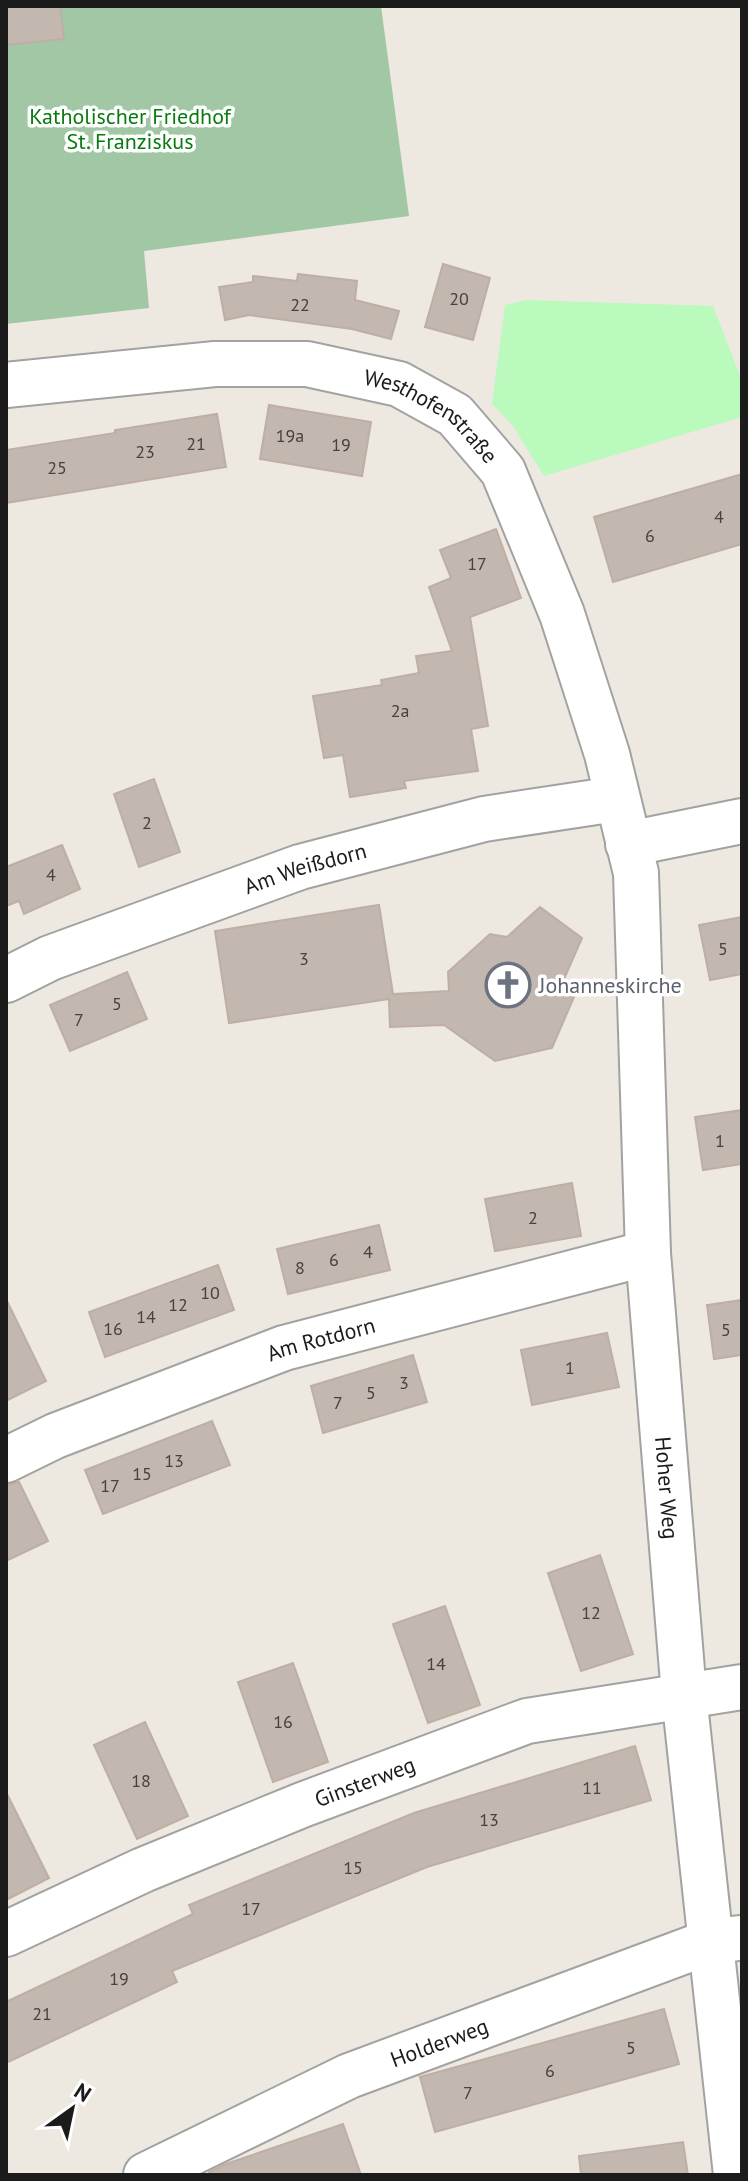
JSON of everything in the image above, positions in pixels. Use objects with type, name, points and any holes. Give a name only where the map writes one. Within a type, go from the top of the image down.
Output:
[{"type":"street","name":"Westhofenstraße","points":[[6,385],[215,364],[307,364],[399,384],[455,415],[503,471],[562,614],[607,754],[616,799]]},
{"type":"street","name":"Hoher Weg","points":[[616,799],[636,873],[648,1253],[684,1695],[727,1939],[736,2175]]},
{"type":"street","name":"Am Weißdorn","points":[[6,980],[50,958],[300,867],[484,819],[616,799]]},
{"type":"street","points":[[628,844],[742,821]]},
{"type":"street","name":"Am Rotdorn","points":[[6,1460],[55,1436],[284,1348],[648,1253]]},
{"type":"street","name":"Ginsterweg","points":[[6,1934],[143,1870],[302,1805],[527,1721],[742,1687]]},
{"type":"street","name":"Holderweg","points":[[146,2175],[349,2076],[727,1939]]},
{"type":"green space","name":"Katholischer Friedhof St. Franziskus","points":[[6,6],[381,6],[409,216],[144,251],[149,308],[6,324]]},
{"type":"green space","points":[[525,300],[713,306],[742,381],[742,417],[544,476],[513,426],[492,404],[505,305]]},
{"type":"building","points":[[6,6],[60,6],[64,39],[6,45]]},
{"type":"building","points":[[443,264],[490,278],[473,340],[425,327]]},
{"type":"building","points":[[298,274],[357,281],[355,300],[399,311],[391,339],[352,329],[249,315],[225,320],[219,287],[253,282],[253,276],[297,281]]},
{"type":"building","points":[[269,405],[371,422],[362,476],[260,459]]},
{"type":"building","points":[[217,414],[226,467],[6,503],[6,450]]},
{"type":"building","points":[[742,474],[742,544],[613,582],[594,517]]},
{"type":"building","points":[[496,529],[521,598],[470,617],[488,726],[471,729],[478,771],[404,781],[406,788],[350,797],[343,755],[324,758],[313,696],[382,685],[381,680],[419,673],[416,656],[452,651],[429,587],[451,578],[440,550]]},
{"type":"building","points":[[154,779],[180,852],[139,867],[114,794]]},
{"type":"building","points":[[62,845],[80,889],[24,914],[19,901],[6,906],[6,867]]},
{"type":"building","points":[[379,905],[393,994],[449,991],[448,972],[490,934],[507,937],[540,907],[582,938],[564,979],[574,997],[552,1048],[495,1061],[444,1025],[390,1027],[389,999],[229,1023],[215,931]]},
{"type":"building","points":[[742,917],[742,974],[710,980],[699,925]]},
{"type":"building","points":[[127,972],[147,1019],[70,1051],[50,1005]]},
{"type":"building","points":[[742,1110],[742,1164],[703,1170],[695,1117]]},
{"type":"building","points":[[572,1183],[581,1236],[495,1251],[485,1199]]},
{"type":"building","points":[[379,1225],[390,1270],[288,1294],[277,1249]]},
{"type":"building","points":[[218,1265],[234,1310],[105,1357],[89,1312]]},
{"type":"building","points":[[6,1299],[46,1381],[6,1401]]},
{"type":"building","points":[[742,1300],[742,1355],[714,1359],[707,1305]]},
{"type":"building","points":[[607,1333],[619,1387],[532,1405],[521,1350]]},
{"type":"building","points":[[413,1355],[427,1402],[323,1433],[311,1386]]},
{"type":"building","points":[[212,1421],[230,1465],[103,1514],[85,1470]]},
{"type":"building","points":[[19,1482],[48,1541],[6,1561],[6,1485]]},
{"type":"building","points":[[600,1555],[633,1654],[581,1671],[548,1573]]},
{"type":"building","points":[[445,1606],[480,1705],[428,1723],[393,1624]]},
{"type":"building","points":[[293,1663],[328,1762],[273,1782],[238,1682]]},
{"type":"building","points":[[145,1722],[188,1816],[137,1839],[94,1745]]},
{"type":"building","points":[[635,1746],[651,1800],[427,1867],[172,1971],[177,1982],[6,2063],[6,2002],[193,1914],[189,1905],[414,1813]]},
{"type":"building","points":[[6,1792],[49,1878],[6,1900]]},
{"type":"building","points":[[664,2009],[679,2064],[435,2132],[420,2077]]},
{"type":"building","points":[[343,2124],[361,2175],[210,2175],[209,2172],[226,2164]]},
{"type":"building","points":[[683,2142],[688,2175],[581,2175],[579,2156]]},
{"type":"place","name":"Johanneskirche","points":[[508,985]]}]
